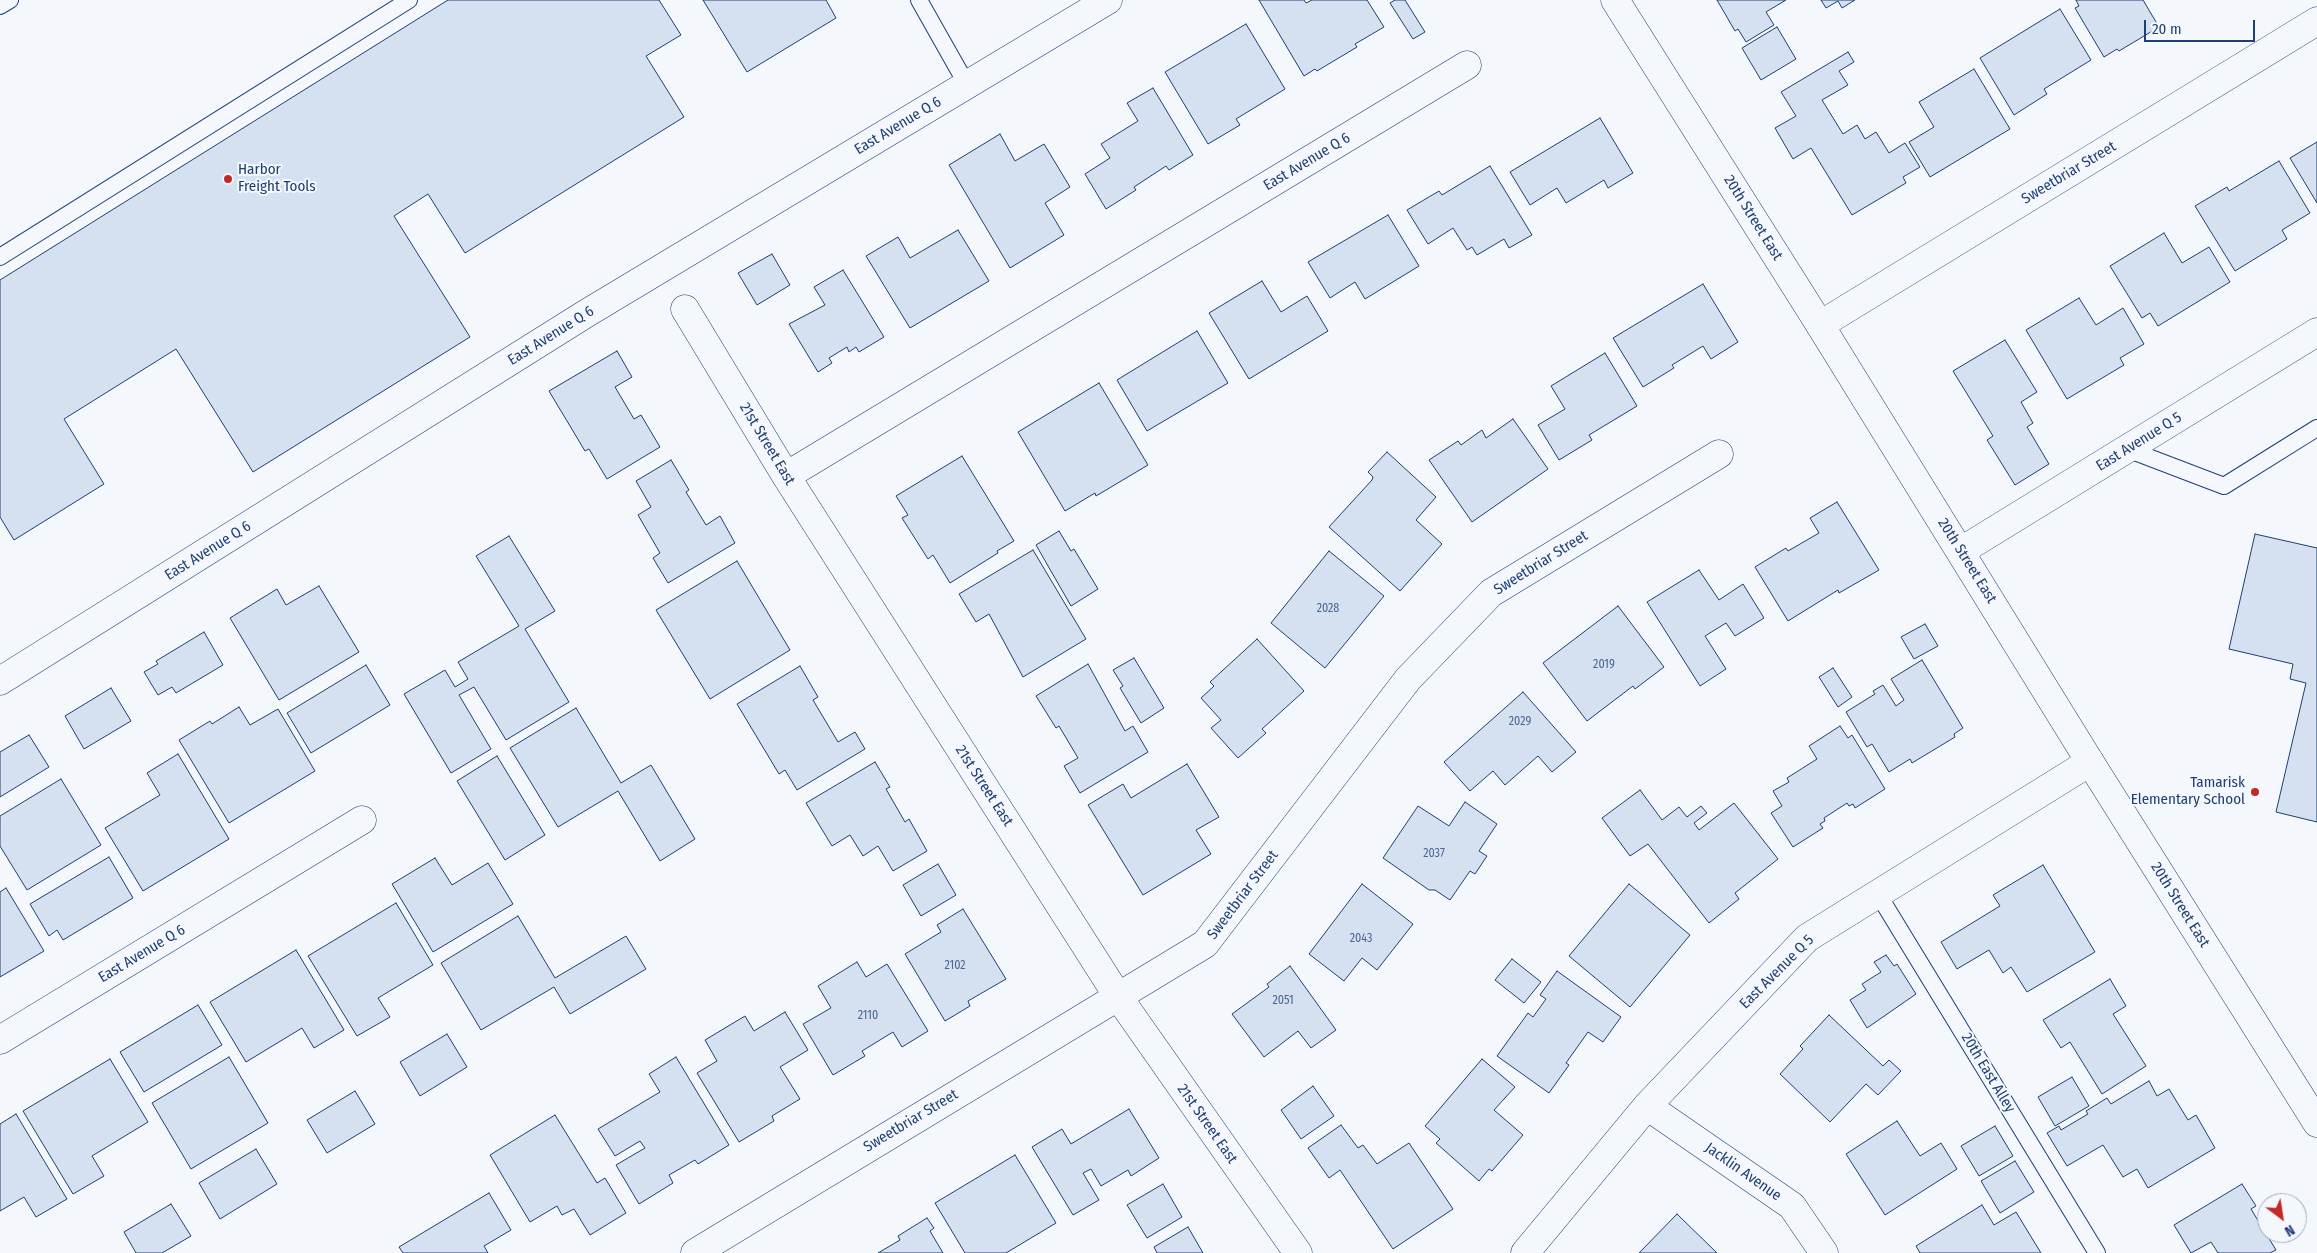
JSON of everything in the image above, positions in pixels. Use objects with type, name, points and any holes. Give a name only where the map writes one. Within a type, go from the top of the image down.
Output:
[{"type":"street","name":"East Avenue Q 6","points":[[0,681],[587,313],[1108,0]]},
{"type":"street","name":"20th Street East","points":[[1615,0],[1820,325],[2090,762],[2317,1123]]},
{"type":"street","name":"Sweetbriar Street","points":[[1820,325],[2317,22]]},
{"type":"street","name":"East Avenue Q 6","points":[[786,476],[1467,65]]},
{"type":"street","name":"21st Street East","points":[[685,308],[786,476],[1117,996],[1298,1253]]},
{"type":"street","name":"East Avenue Q 5","points":[[1961,551],[2317,332]]},
{"type":"street","name":"Sweetbriar Street","points":[[695,1253],[1205,944],[1408,678],[1491,593],[1719,454]]},
{"type":"street","name":"East Avenue Q 5","points":[[1525,1253],[1646,1106],[1806,938],[2090,762]]},
{"type":"street","name":"East Avenue Q 6","points":[[0,1040],[362,820]]},
{"type":"street","name":"Jacklin Avenue","points":[[1646,1106],[1792,1206],[1824,1253]]},
{"type":"lane","points":[[0,6],[10,0]]},
{"type":"lane","points":[[0,257],[409,0]]},
{"type":"lane","points":[[919,0],[967,85]]},
{"type":"lane","points":[[2127,449],[2224,486],[2317,428]]},
{"type":"lane","name":"20th East Alley","points":[[1878,894],[2097,1253]]},
{"type":"building","points":[[448,0],[659,0],[681,35],[646,56],[684,117],[465,253],[428,194],[394,216],[470,337],[253,472],[176,349],[64,419],[104,484],[14,540],[0,517],[0,280]]},
{"type":"building","points":[[703,0],[826,0],[836,18],[747,72]]},
{"type":"building","points":[[1259,0],[1304,0],[1306,3],[1312,0],[1367,0],[1384,27],[1355,44],[1357,47],[1317,71],[1315,69],[1304,76]]},
{"type":"building","points":[[1395,0],[1405,0],[1425,32],[1413,39],[1390,3]]},
{"type":"building","points":[[1717,0],[1786,0],[1766,12],[1774,25],[1746,42],[1738,29],[1735,31]]},
{"type":"building","points":[[1821,0],[1855,0],[1842,8],[1838,1],[1826,8]]},
{"type":"building","points":[[2076,0],[2143,0],[2159,27],[2119,51],[2117,49],[2104,57],[2075,8],[2079,6]]},
{"type":"building","points":[[2060,9],[2091,60],[2044,89],[2047,94],[2014,115],[1980,58]]},
{"type":"building","points":[[1246,24],[1285,89],[1236,119],[1240,125],[1208,144],[1165,72]]},
{"type":"building","points":[[1777,27],[1796,59],[1761,80],[1742,48]]},
{"type":"building","points":[[1848,52],[1854,62],[1839,71],[1848,85],[1822,100],[1843,134],[1857,125],[1865,139],[1876,132],[1889,153],[1905,143],[1920,167],[1903,177],[1906,183],[1852,215],[1811,148],[1793,159],[1775,128],[1796,116],[1781,92]]},
{"type":"building","points":[[1974,69],[2010,129],[1930,177],[1909,142],[1934,127],[1919,102]]},
{"type":"building","points":[[1153,88],[1193,155],[1169,170],[1166,166],[1134,187],[1136,190],[1106,209],[1085,174],[1110,158],[1101,144],[1138,121],[1127,103]]},
{"type":"building","points":[[1600,118],[1633,173],[1608,188],[1604,180],[1566,203],[1557,188],[1530,205],[1510,172]]},
{"type":"building","points":[[1000,134],[1015,161],[1044,144],[1070,187],[1045,203],[1064,235],[1010,268],[949,165]]},
{"type":"building","points":[[2317,142],[2317,203],[2290,158]]},
{"type":"building","points":[[2279,161],[2310,213],[2282,230],[2287,239],[2235,271],[2195,206],[2227,187],[2229,191]]},
{"type":"building","points":[[1490,166],[1532,235],[1509,248],[1504,239],[1477,255],[1472,247],[1467,250],[1453,228],[1428,244],[1407,210],[1439,191],[1442,195]]},
{"type":"building","points":[[1388,215],[1419,266],[1365,299],[1355,282],[1330,298],[1308,262]]},
{"type":"building","points":[[958,230],[989,281],[910,328],[866,256],[898,237],[910,258]]},
{"type":"building","points":[[2164,233],[2182,263],[2209,247],[2230,282],[2158,326],[2150,313],[2142,318],[2110,266]]},
{"type":"building","points":[[772,254],[790,285],[757,305],[738,273]]},
{"type":"building","points":[[843,270],[884,337],[859,352],[856,347],[849,352],[847,347],[829,358],[832,363],[818,372],[789,324],[825,305],[814,287]]},
{"type":"building","points":[[1262,281],[1281,312],[1307,296],[1328,331],[1249,379],[1209,313]]},
{"type":"building","points":[[1703,284],[1738,342],[1711,359],[1703,346],[1672,365],[1674,368],[1643,387],[1613,338]]},
{"type":"building","points":[[2079,298],[2096,325],[2123,308],[2144,344],[2120,358],[2124,365],[2067,399],[2026,330]]},
{"type":"building","points":[[1197,331],[1228,383],[1147,431],[1117,380]]},
{"type":"building","points":[[2005,340],[2037,392],[2021,402],[2033,423],[2027,427],[2049,464],[2015,485],[1987,440],[1993,436],[1953,371]]},
{"type":"building","points":[[617,351],[632,377],[615,387],[634,419],[641,415],[660,447],[607,479],[589,449],[585,451],[549,391]]},
{"type":"building","points":[[1605,353],[1637,406],[1589,435],[1592,440],[1559,460],[1538,425],[1565,409],[1551,386]]},
{"type":"building","points":[[1099,383],[1148,465],[1096,496],[1095,493],[1065,511],[1018,432]]},
{"type":"building","points":[[1513,419],[1548,469],[1472,522],[1429,460],[1458,441],[1461,445],[1482,430],[1486,438]]},
{"type":"building","points":[[1387,452],[1436,497],[1416,520],[1442,544],[1400,591],[1329,527],[1372,480],[1373,477],[1368,472]]},
{"type":"building","points":[[962,456],[1014,541],[950,583],[933,555],[928,559],[902,518],[908,515],[896,496]]},
{"type":"building","points":[[671,460],[689,490],[686,492],[706,525],[720,516],[735,543],[668,583],[653,558],[660,553],[638,515],[651,507],[636,481]]},
{"type":"building","points":[[1837,502],[1879,570],[1839,593],[1838,590],[1788,621],[1755,567],[1786,548],[1788,551],[1819,533],[1810,518]]},
{"type":"building","points":[[1059,531],[1071,551],[1074,549],[1098,589],[1071,606],[1036,545]]},
{"type":"building","points":[[2255,534],[2317,548],[2317,822],[2276,812],[2306,683],[2290,679],[2293,664],[2229,649]]},
{"type":"building","points":[[509,536],[555,611],[525,629],[569,702],[506,740],[474,687],[459,695],[491,749],[451,773],[404,694],[445,670],[455,687],[468,679],[458,662],[519,626],[476,556]]},
{"type":"building","points":[[1033,550],[1086,639],[1023,677],[989,614],[976,622],[959,594]]},
{"type":"building","points":[[1329,551],[1384,596],[1325,668],[1271,623]]},
{"type":"building","points":[[737,561],[790,650],[710,699],[656,610]]},
{"type":"building","points":[[1699,570],[1719,600],[1743,584],[1764,618],[1735,636],[1726,623],[1705,636],[1726,669],[1700,686],[1647,602]]},
{"type":"building","points":[[319,586],[359,652],[279,700],[230,618],[277,589],[286,605]]},
{"type":"building","points":[[1618,606],[1664,667],[1635,689],[1633,686],[1587,721],[1543,663]]},
{"type":"building","points":[[1925,624],[1938,646],[1914,659],[1901,637]]},
{"type":"building","points":[[204,632],[223,665],[176,693],[172,687],[158,695],[144,672],[158,664],[156,661]]},
{"type":"building","points":[[1257,639],[1304,691],[1262,729],[1266,733],[1238,758],[1211,728],[1221,720],[1201,698],[1214,686],[1210,682]]},
{"type":"building","points":[[1134,658],[1164,708],[1141,723],[1120,688],[1123,686],[1113,670]]},
{"type":"building","points":[[1922,660],[1963,728],[1954,734],[1955,737],[1912,763],[1910,759],[1889,772],[1872,744],[1867,747],[1846,712],[1875,694],[1873,691],[1883,685],[1896,706],[1904,700],[1891,679]]},
{"type":"building","points":[[1088,664],[1125,731],[1133,726],[1148,752],[1080,793],[1064,766],[1078,758],[1059,726],[1056,728],[1036,696]]},
{"type":"building","points":[[366,665],[390,705],[311,753],[287,713]]},
{"type":"building","points":[[800,666],[818,697],[813,700],[838,742],[855,732],[865,749],[797,790],[785,770],[779,774],[737,704]]},
{"type":"building","points":[[1833,668],[1852,697],[1838,707],[1819,677]]},
{"type":"building","points":[[111,688],[131,721],[84,749],[65,716]]},
{"type":"building","points":[[1523,692],[1576,752],[1552,772],[1538,756],[1505,785],[1493,771],[1470,791],[1444,762]]},
{"type":"building","points":[[239,707],[250,725],[278,709],[315,771],[229,823],[179,740],[210,721],[212,724]]},
{"type":"building","points":[[576,708],[621,783],[651,765],[695,839],[660,861],[618,791],[558,827],[510,748]]},
{"type":"building","points":[[1840,726],[1848,738],[1852,735],[1885,789],[1855,808],[1853,804],[1849,806],[1847,803],[1824,818],[1825,821],[1820,824],[1823,828],[1793,847],[1771,813],[1782,806],[1773,791],[1789,782],[1787,778],[1817,759],[1809,746]]},
{"type":"building","points":[[29,735],[49,767],[0,797],[0,752]]},
{"type":"building","points":[[178,754],[229,839],[143,891],[105,828],[160,795],[147,773]]},
{"type":"building","points":[[497,756],[545,835],[505,860],[457,781]]},
{"type":"building","points":[[875,762],[890,787],[886,789],[905,822],[909,819],[927,851],[893,871],[878,846],[863,856],[850,835],[832,846],[806,803]]},
{"type":"building","points":[[1187,764],[1219,817],[1196,830],[1211,854],[1143,895],[1088,805],[1123,784],[1131,798]]},
{"type":"building","points":[[61,779],[101,845],[27,890],[0,846],[0,816]]},
{"type":"building","points":[[1640,790],[1662,820],[1679,807],[1687,817],[1701,806],[1707,813],[1694,823],[1699,830],[1734,803],[1778,859],[1735,893],[1739,899],[1709,923],[1648,844],[1630,856],[1602,818]]},
{"type":"building","points":[[1465,802],[1497,824],[1479,851],[1487,856],[1475,874],[1470,871],[1450,900],[1435,890],[1429,890],[1383,858],[1418,806],[1449,826]]},
{"type":"building","points":[[109,857],[133,898],[63,940],[57,930],[49,936],[30,904]]},
{"type":"building","points":[[435,858],[452,885],[488,863],[513,904],[433,952],[392,884]]},
{"type":"building","points":[[938,864],[956,895],[921,916],[903,885]]},
{"type":"building","points":[[2043,865],[2095,952],[2027,992],[2011,967],[2003,973],[1989,950],[1957,969],[1941,942],[2000,906],[1993,895]]},
{"type":"building","points":[[1362,884],[1413,924],[1377,970],[1362,958],[1344,981],[1309,954]]},
{"type":"building","points":[[1629,884],[1690,935],[1630,1007],[1569,956]]},
{"type":"building","points":[[6,888],[44,951],[0,977],[0,892]]},
{"type":"building","points":[[396,903],[433,965],[378,998],[390,1017],[357,1036],[308,956]]},
{"type":"building","points":[[963,909],[1006,979],[968,1001],[970,1006],[945,1021],[905,954],[941,932],[937,925]]},
{"type":"building","points":[[518,916],[555,978],[626,936],[646,969],[570,1014],[554,987],[481,1030],[441,963]]},
{"type":"building","points":[[296,950],[344,1030],[314,1048],[302,1028],[246,1062],[210,1002]]},
{"type":"building","points":[[1886,955],[1894,966],[1897,964],[1916,994],[1867,1028],[1850,1000],[1866,990],[1862,984],[1881,972],[1874,962]]},
{"type":"building","points":[[1512,959],[1541,982],[1524,1003],[1495,980]]},
{"type":"building","points":[[857,962],[866,977],[887,964],[928,1031],[902,1047],[893,1032],[862,1051],[865,1056],[833,1075],[803,1024],[831,1008],[818,986]]},
{"type":"building","points":[[1290,966],[1336,1030],[1311,1048],[1298,1031],[1264,1057],[1232,1014],[1269,987],[1267,984]]},
{"type":"building","points":[[1557,971],[1621,1017],[1603,1042],[1588,1032],[1566,1063],[1569,1065],[1549,1093],[1497,1056],[1528,1013],[1533,1017],[1546,999],[1540,995]]},
{"type":"building","points":[[2110,979],[2126,1006],[2113,1014],[2146,1066],[2102,1094],[2070,1042],[2061,1048],[2043,1020]]},
{"type":"building","points":[[198,1005],[222,1045],[144,1092],[120,1052]]},
{"type":"building","points":[[785,1012],[808,1050],[780,1067],[800,1099],[772,1116],[774,1121],[739,1142],[697,1073],[717,1061],[705,1040],[745,1016],[754,1031]]},
{"type":"building","points":[[1829,1015],[1883,1066],[1889,1060],[1901,1071],[1878,1095],[1866,1084],[1830,1122],[1780,1074],[1803,1049],[1800,1046]]},
{"type":"building","points":[[447,1034],[467,1067],[420,1096],[400,1062]]},
{"type":"building","points":[[229,1057],[268,1123],[191,1169],[152,1103]]},
{"type":"building","points":[[676,1057],[729,1145],[698,1164],[695,1160],[669,1175],[673,1183],[639,1204],[616,1165],[645,1148],[640,1141],[615,1156],[598,1129],[660,1092],[649,1074]]},
{"type":"building","points":[[110,1059],[148,1122],[92,1156],[104,1176],[73,1194],[23,1111]]},
{"type":"building","points":[[1482,1059],[1515,1087],[1494,1110],[1523,1135],[1492,1171],[1489,1169],[1479,1181],[1436,1143],[1440,1139],[1425,1126]]},
{"type":"building","points":[[2072,1077],[2089,1106],[2055,1126],[2038,1097]]},
{"type":"building","points":[[2149,1081],[2157,1096],[2169,1089],[2188,1120],[2196,1115],[2215,1148],[2148,1188],[2137,1169],[2123,1177],[2103,1145],[2067,1166],[2047,1133],[2059,1126],[2061,1130],[2088,1114],[2086,1111],[2107,1098],[2111,1104]]},
{"type":"building","points":[[1313,1086],[1334,1116],[1301,1139],[1281,1110]]},
{"type":"building","points":[[355,1091],[375,1124],[327,1153],[307,1120]]},
{"type":"building","points":[[1129,1109],[1159,1158],[1131,1176],[1128,1170],[1101,1186],[1091,1169],[1083,1173],[1099,1200],[1073,1215],[1032,1147],[1062,1129],[1071,1144]]},
{"type":"building","points":[[16,1114],[67,1199],[36,1217],[24,1197],[0,1211],[0,1124]]},
{"type":"building","points":[[555,1115],[597,1183],[605,1178],[626,1213],[590,1235],[574,1209],[562,1215],[557,1206],[530,1222],[490,1155]]},
{"type":"building","points":[[1897,1121],[1920,1156],[1941,1143],[1957,1169],[1885,1215],[1846,1154]]},
{"type":"building","points":[[1341,1125],[1358,1148],[1363,1145],[1377,1164],[1409,1143],[1453,1209],[1393,1249],[1340,1170],[1329,1178],[1308,1148]]},
{"type":"building","points":[[1995,1126],[2013,1156],[1979,1176],[1961,1146]]},
{"type":"building","points":[[256,1149],[277,1184],[220,1219],[199,1183]]},
{"type":"building","points":[[1015,1155],[1056,1223],[1006,1253],[965,1253],[935,1203]]},
{"type":"building","points":[[2015,1161],[2034,1192],[2000,1213],[1981,1181]]},
{"type":"building","points":[[1163,1184],[1182,1217],[1147,1238],[1127,1205]]},
{"type":"building","points":[[2242,1184],[2256,1206],[2251,1209],[2257,1219],[2257,1243],[2272,1243],[2276,1250],[2270,1253],[2218,1253],[2211,1242],[2191,1253],[2174,1225]]},
{"type":"building","points":[[489,1193],[511,1230],[484,1246],[488,1253],[403,1253],[399,1247]]},
{"type":"building","points":[[171,1204],[191,1236],[162,1253],[136,1253],[124,1232]]},
{"type":"building","points":[[1982,1205],[1994,1225],[2016,1212],[2041,1253],[1920,1253],[1916,1246]]},
{"type":"building","points":[[1677,1214],[1717,1253],[1639,1253]]},
{"type":"building","points":[[927,1218],[934,1228],[930,1231],[943,1253],[878,1253],[900,1240],[898,1236]]},
{"type":"building","points":[[1188,1227],[1203,1253],[1157,1253],[1154,1247]]},
{"type":"place","name":"Harbor Freight Tools","points":[[228,179]]},
{"type":"place","name":"Tamarisk Elementary School","points":[[2255,792]]}]
